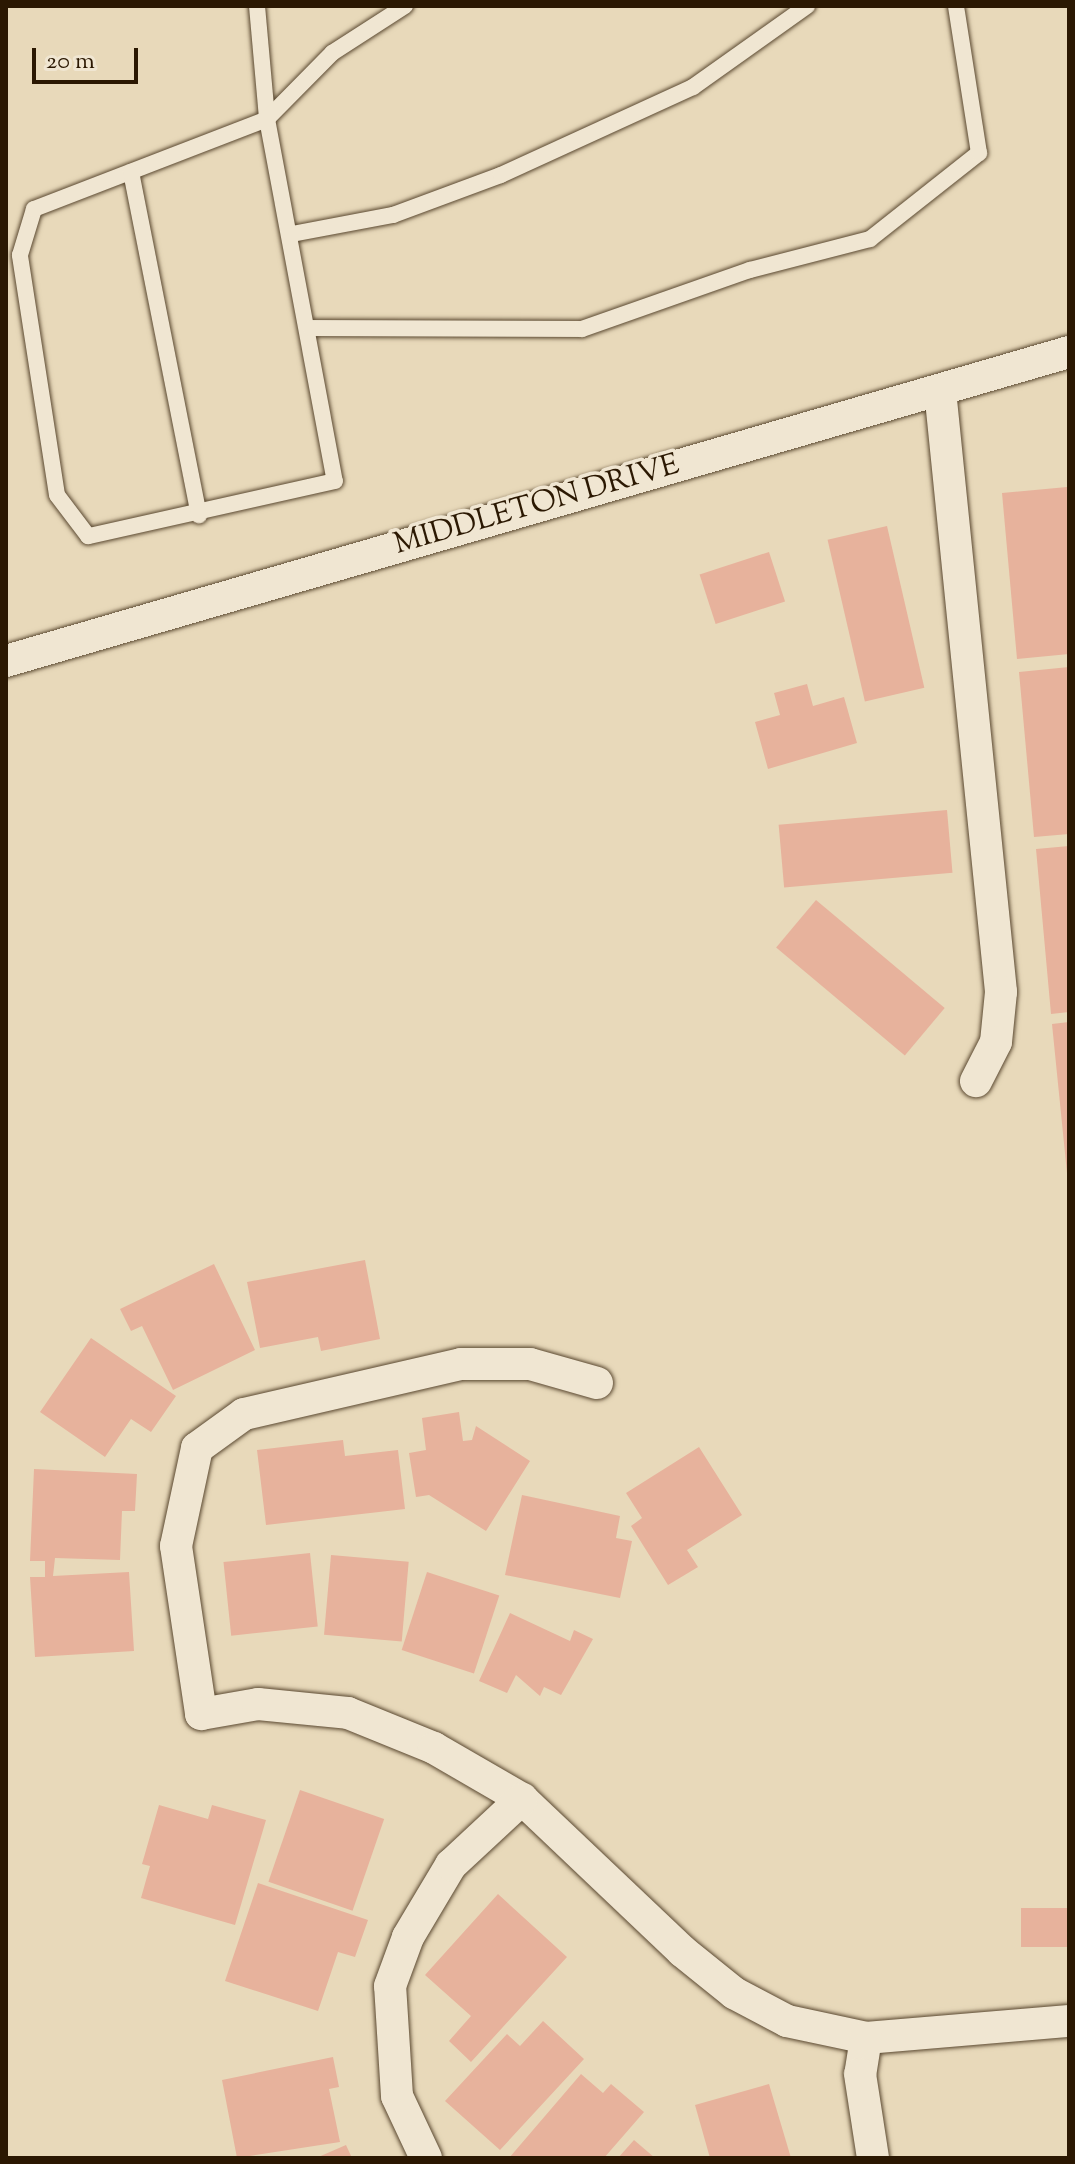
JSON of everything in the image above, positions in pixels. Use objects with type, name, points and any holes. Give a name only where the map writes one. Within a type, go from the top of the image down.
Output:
[{"type":"street","name":"MIDDLETON DRIVE","points":[[6,661],[1069,352]]},
{"type":"street","points":[[940,390],[1001,992],[996,1042],[976,1081]]},
{"type":"street","points":[[597,1383],[530,1364],[461,1364],[244,1414],[197,1448],[183,1489],[176,1546],[201,1714],[258,1704],[348,1713],[434,1748],[522,1799],[734,1993],[787,2021],[866,2038],[1069,2021]]},
{"type":"street","points":[[426,2158],[397,2096],[390,1986],[408,1937],[451,1865],[522,1799]]},
{"type":"street","points":[[866,2038],[860,2074],[873,2158]]},
{"type":"lane","points":[[257,6],[267,119],[311,328],[335,481],[199,515],[88,536],[57,495],[20,255],[34,209],[267,119],[332,53],[405,6]]},
{"type":"lane","points":[[292,234],[393,215],[501,175],[693,87],[807,6]]},
{"type":"lane","points":[[311,328],[582,329],[750,270],[870,239],[979,153],[956,6]]},
{"type":"lane","points":[[131,172],[199,515]]},
{"type":"building","points":[[1067,487],[1069,654],[1017,659],[1002,493]]},
{"type":"building","points":[[887,526],[924,688],[865,701],[828,540]]},
{"type":"building","points":[[769,552],[785,601],[716,624],[700,575]]},
{"type":"building","points":[[1069,667],[1069,834],[1034,837],[1019,672]]},
{"type":"building","points":[[807,684],[813,706],[844,697],[857,743],[768,769],[755,722],[780,715],[774,693]]},
{"type":"building","points":[[947,810],[952,873],[784,887],[779,825]]},
{"type":"building","points":[[1069,846],[1069,1012],[1051,1014],[1036,849]]},
{"type":"building","points":[[816,900],[945,1008],[905,1055],[776,947]]},
{"type":"building","points":[[1069,1022],[1069,1173],[1067,1173],[1052,1024]]},
{"type":"building","points":[[365,1260],[380,1339],[321,1351],[318,1337],[260,1348],[247,1282]]},
{"type":"building","points":[[214,1264],[255,1350],[173,1390],[142,1326],[131,1331],[120,1309]]},
{"type":"building","points":[[91,1338],[176,1396],[151,1432],[131,1419],[105,1457],[40,1412]]},
{"type":"building","points":[[459,1412],[463,1441],[472,1440],[476,1426],[530,1461],[486,1531],[429,1495],[416,1497],[409,1453],[426,1450],[422,1418]]},
{"type":"building","points":[[343,1440],[345,1456],[398,1450],[405,1509],[266,1525],[257,1450]]},
{"type":"building","points":[[699,1447],[742,1515],[687,1550],[698,1567],[668,1585],[631,1526],[642,1518],[626,1493]]},
{"type":"building","points":[[34,1469],[137,1474],[135,1511],[122,1511],[120,1560],[55,1558],[53,1576],[129,1572],[134,1651],[35,1657],[30,1577],[45,1577],[45,1561],[30,1561]]},
{"type":"building","points":[[522,1495],[620,1516],[616,1538],[632,1541],[620,1598],[505,1575]]},
{"type":"building","points":[[310,1553],[318,1627],[231,1636],[223,1562]]},
{"type":"building","points":[[331,1555],[409,1562],[402,1641],[324,1635]]},
{"type":"building","points":[[427,1572],[499,1595],[474,1673],[402,1650]]},
{"type":"building","points":[[510,1613],[570,1641],[574,1630],[593,1639],[561,1695],[544,1687],[540,1696],[516,1675],[507,1693],[479,1681]]},
{"type":"building","points":[[300,1790],[384,1819],[353,1911],[268,1882]]},
{"type":"building","points":[[159,1805],[208,1819],[212,1805],[266,1820],[235,1925],[141,1898],[150,1866],[142,1864]]},
{"type":"building","points":[[258,1883],[368,1920],[355,1957],[338,1952],[318,2011],[225,1981]]},
{"type":"building","points":[[498,1894],[567,1957],[471,2062],[449,2041],[471,2016],[425,1975]]},
{"type":"building","points":[[1021,1908],[1069,1908],[1069,1947],[1021,1947]]},
{"type":"building","points":[[543,2021],[584,2059],[500,2150],[445,2101],[507,2034],[520,2046]]},
{"type":"building","points":[[333,2057],[339,2087],[329,2089],[340,2142],[237,2158],[222,2080]]},
{"type":"building","points":[[581,2074],[603,2093],[611,2084],[644,2112],[604,2158],[509,2158]]},
{"type":"building","points":[[769,2084],[791,2158],[710,2158],[695,2105]]},
{"type":"building","points":[[634,2140],[655,2158],[618,2158]]},
{"type":"building","points":[[346,2145],[352,2158],[316,2158]]}]
